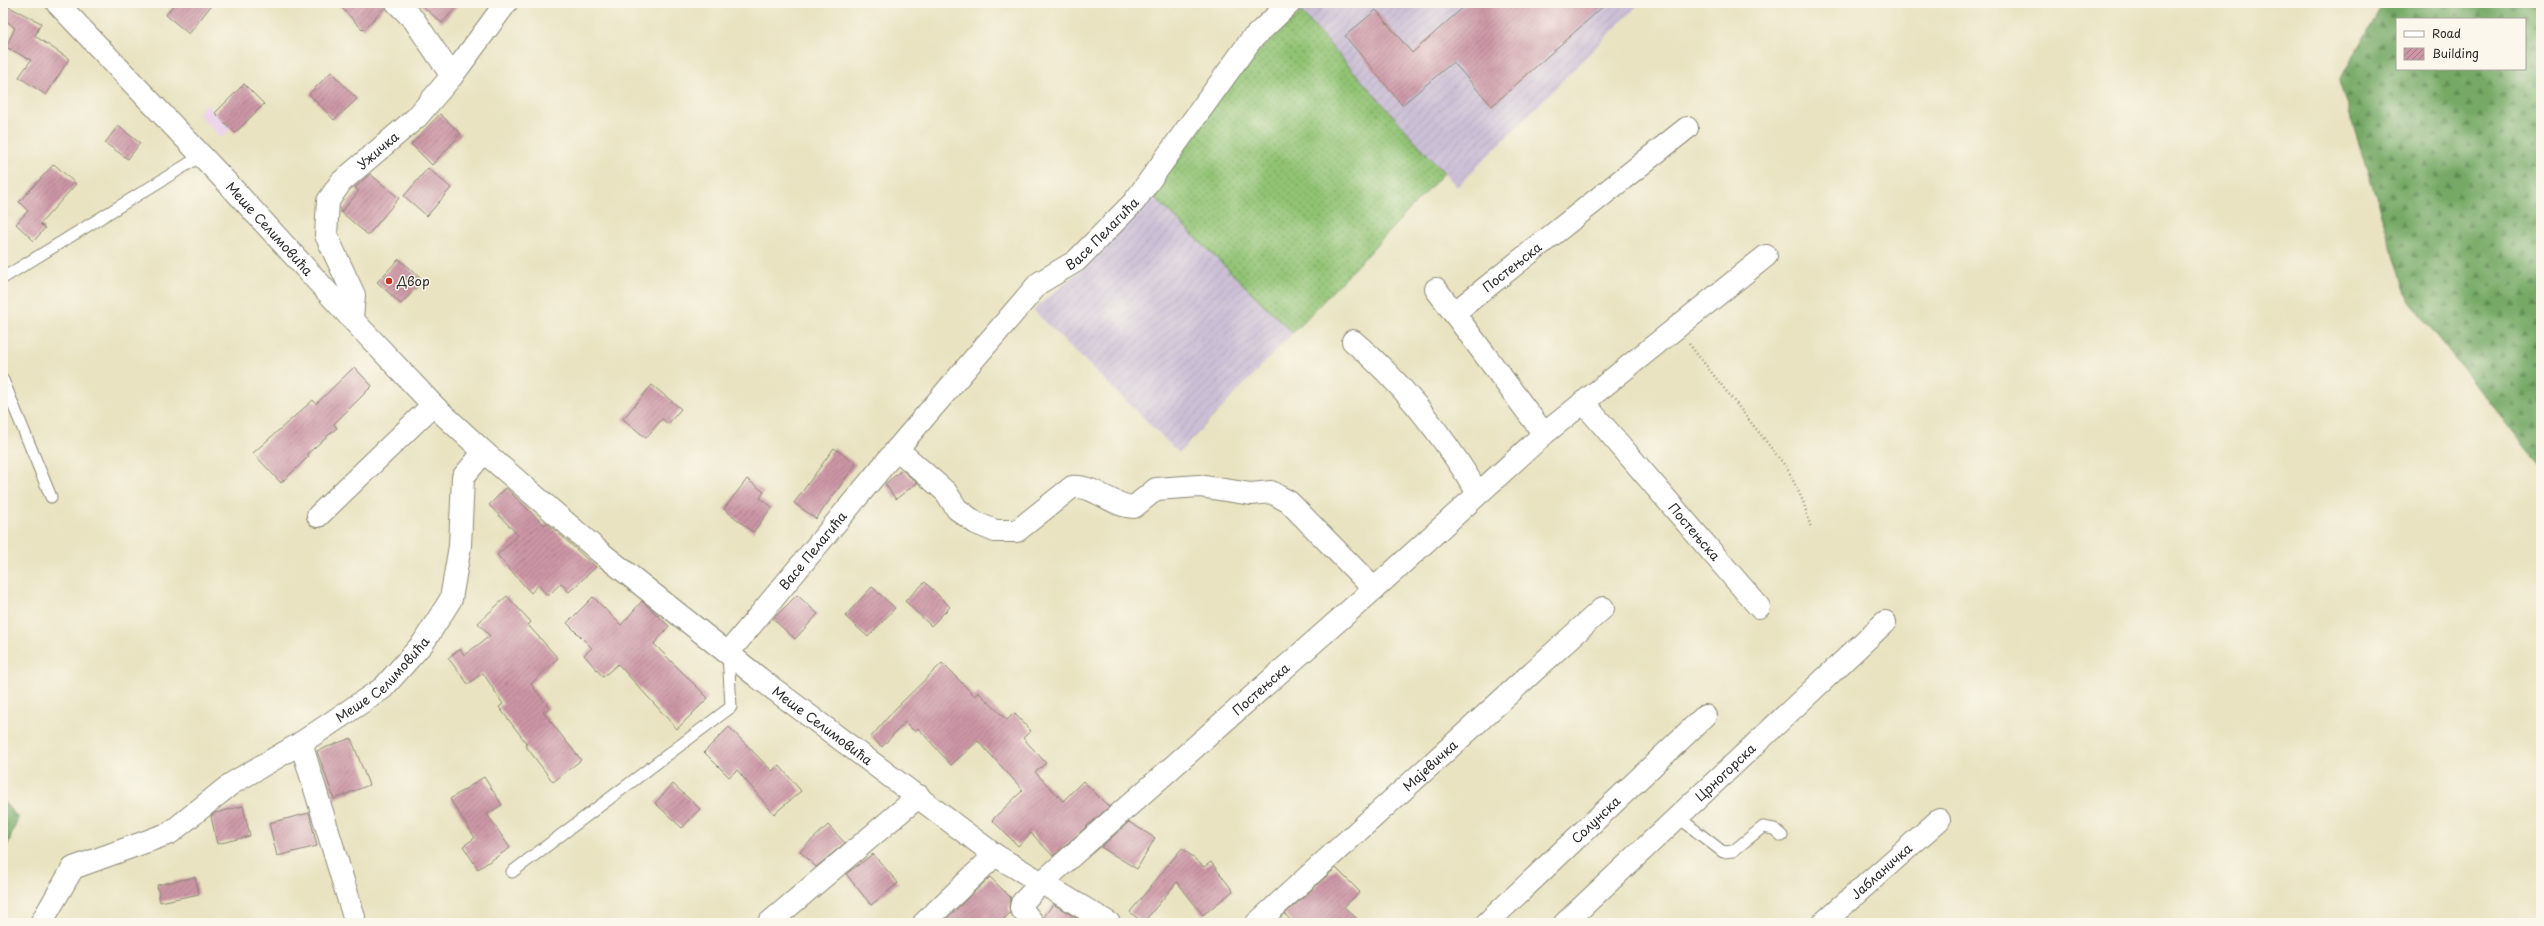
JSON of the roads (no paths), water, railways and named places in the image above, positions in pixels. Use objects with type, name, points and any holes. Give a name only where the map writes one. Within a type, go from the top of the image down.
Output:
[{"type":"street","name":"Меше Селимовића","points":[[57,3],[433,405],[484,452],[600,552],[728,653],[995,855],[1040,884],[1109,923]]},
{"type":"street","points":[[397,3],[414,20],[452,76]]},
{"type":"street","name":"Ужичка","points":[[352,319],[354,295],[326,235],[328,201],[340,182],[417,117],[452,76],[506,3]]},
{"type":"street","name":"Васе Пелагића","points":[[728,653],[897,449],[1039,283],[1076,261],[1134,202],[1251,40],[1290,3]]},
{"type":"street","name":"Постењска","points":[[1454,313],[1687,128]]},
{"type":"street","name":"Постењска","points":[[1033,923],[1021,908],[1022,903],[1040,884],[1374,589],[1544,434],[1766,256]]},
{"type":"street","points":[[1436,288],[1544,434]]},
{"type":"street","points":[[1353,341],[1378,362],[1434,427],[1478,493]]},
{"type":"street","name":"Постењска","points":[[1583,402],[1759,607]]},
{"type":"street","points":[[318,516],[433,405]]},
{"type":"street","points":[[897,449],[946,492],[957,509],[976,523],[995,531],[1017,531],[1072,487],[1083,486],[1123,506],[1134,506],[1156,489],[1199,486],[1251,494],[1272,492],[1289,502],[1374,589]]},
{"type":"street","name":"Меше Селимовића","points":[[41,923],[73,868],[170,833],[231,784],[301,743],[383,688],[423,643],[451,599],[460,546],[463,477],[484,452]]},
{"type":"street","name":"Мајевичка","points":[[1257,923],[1603,608]]},
{"type":"street","name":"Црногорска","points":[[1565,923],[1885,622]]},
{"type":"street","name":"Солунска","points":[[1487,923],[1705,716]]},
{"type":"street","points":[[301,743],[354,917]]},
{"type":"street","points":[[769,923],[919,796]]},
{"type":"street","name":"Јабланичка","points":[[1823,923],[1939,820]]},
{"type":"street","points":[[924,923],[995,855]]},
{"type":"lane","points":[[3,278],[201,156]]},
{"type":"lane","points":[[3,380],[51,497]]},
{"type":"lane","points":[[512,872],[731,707],[728,653]]},
{"type":"lane","points":[[1678,817],[1724,852],[1733,852],[1762,827],[1774,829],[1782,836]]},
{"type":"place","name":"Двор","points":[[389,281]]}]
